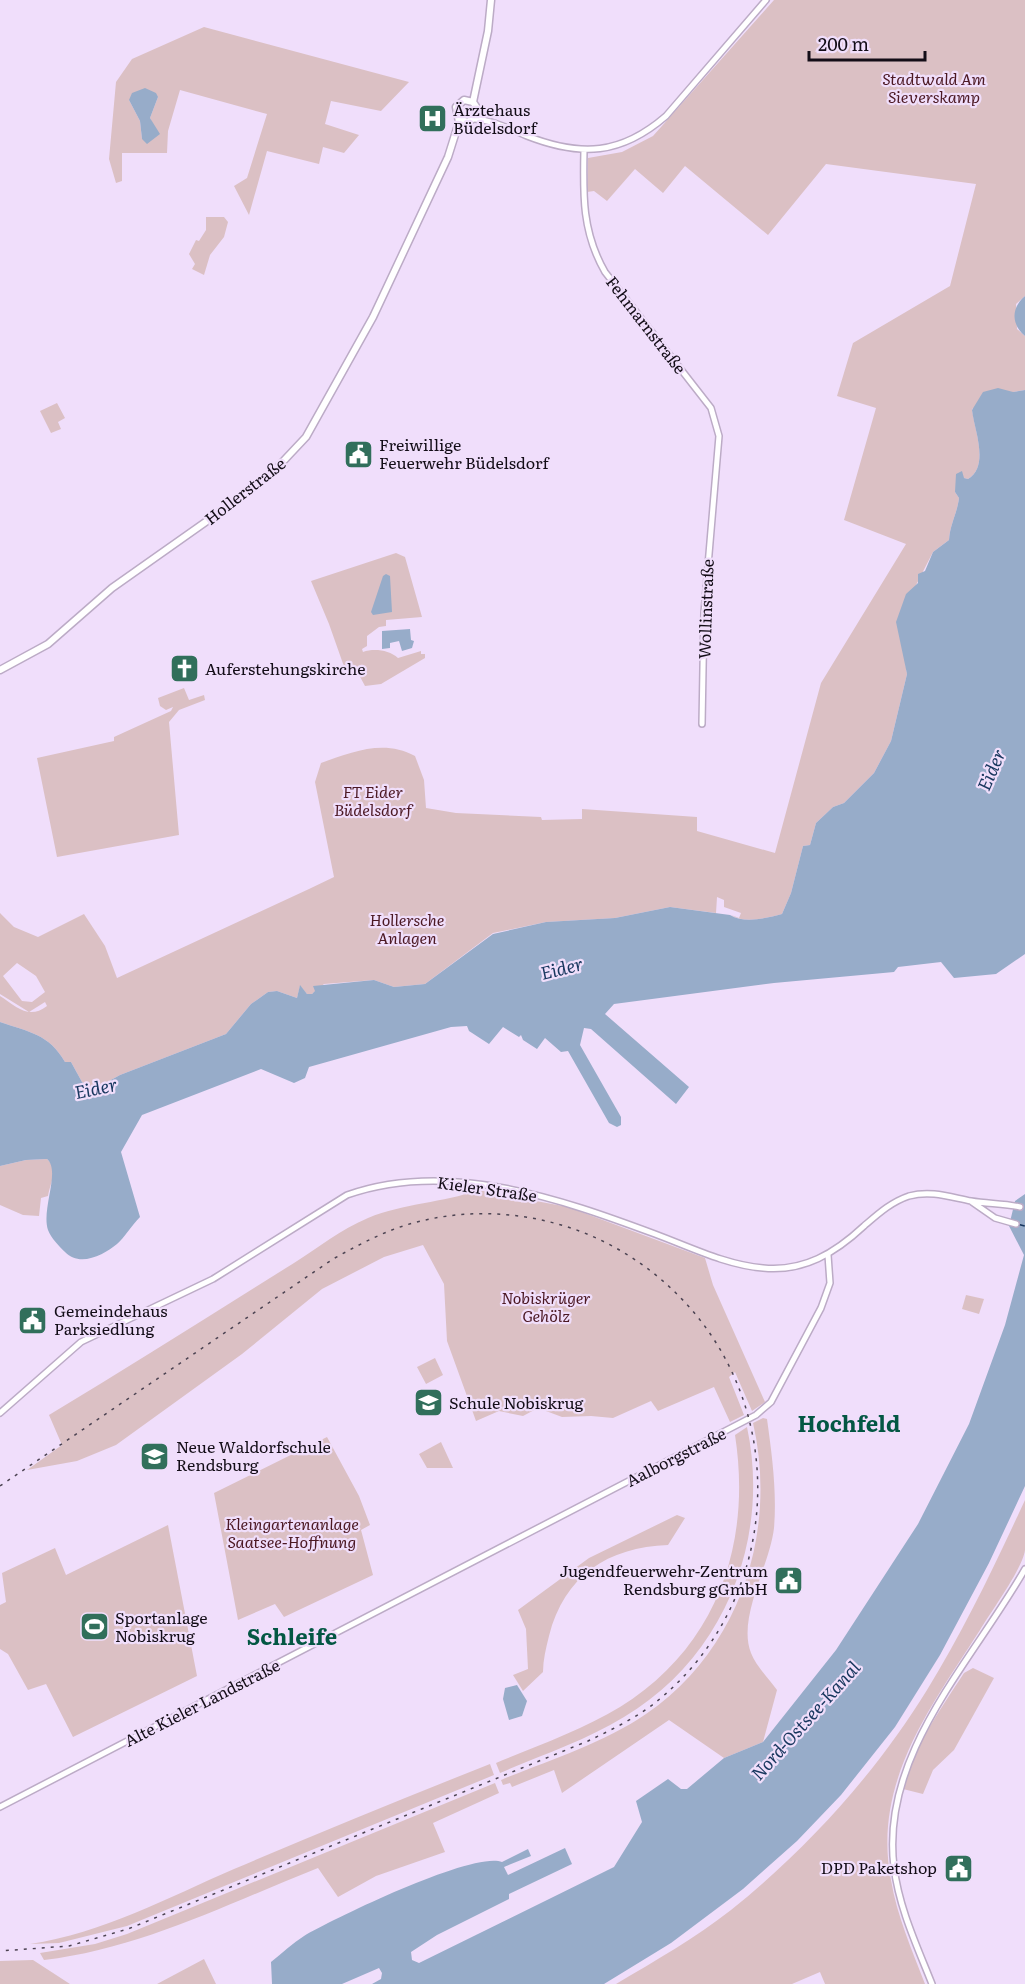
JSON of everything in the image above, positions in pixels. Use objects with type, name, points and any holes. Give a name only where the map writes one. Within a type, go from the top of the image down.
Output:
[{"type":"main road","name":"Hollerstraße","points":[[454,141],[459,119],[456,107],[470,101],[475,86],[486,43],[491,0]]},
{"type":"main road","points":[[470,101],[477,111],[494,122],[552,145],[584,150],[618,145],[649,130],[666,116],[766,0]]},
{"type":"main road","points":[[474,119],[477,111]]},
{"type":"main road","points":[[459,119],[466,122],[474,119],[494,122]]},
{"type":"main road","name":"Hollerstraße","points":[[1,667],[48,644],[112,588],[226,508],[292,454],[309,433],[373,317],[454,141],[466,122]]},
{"type":"main road","name":"Fehmarnstraße","points":[[584,150],[584,215],[595,254],[605,272],[713,411],[719,436],[713,494]]},
{"type":"main road","name":"Wollinstraße","points":[[702,724],[704,613],[713,494]]},
{"type":"main road","name":"Kieler Straße","points":[[0,1413],[81,1342],[214,1278],[347,1195],[368,1188],[431,1181],[499,1188],[585,1208],[737,1263],[763,1268],[793,1266],[828,1256],[882,1210],[900,1199],[934,1194],[1020,1207]]},
{"type":"main road","name":"Kieler Straße","points":[[971,1201],[982,1210],[1006,1222],[1016,1224]]},
{"type":"main road","name":"Aalborgstraße","points":[[436,1582],[742,1424],[767,1408],[785,1380],[824,1299],[830,1283],[828,1256]]},
{"type":"main road","points":[[932,1984],[897,1887],[892,1852],[896,1799],[905,1767],[924,1730],[1025,1569]]},
{"type":"main road","name":"Alte Kieler Landstraße","points":[[0,1807],[436,1582]]},
{"type":"green space","points":[[774,0],[1025,0],[1025,296],[1016,304],[1017,329],[1025,336],[1025,390],[1013,392],[972,409],[979,447],[978,465],[975,473],[968,479],[964,478],[955,492],[959,498],[949,540],[933,552],[914,589],[905,661],[907,674],[891,741],[874,773],[844,803],[833,807],[816,823],[810,845],[803,846],[791,893],[782,914],[756,919],[737,918],[731,915],[739,918],[741,913],[724,907],[724,900],[717,897],[716,913],[670,907],[615,918],[546,922],[493,933],[425,984],[394,987],[374,980],[324,984],[312,994],[307,994],[300,986],[297,998],[277,991],[268,992],[251,1004],[226,1034],[120,1075],[100,1086],[90,1087],[82,1082],[71,1062],[65,1062],[52,1045],[45,1040],[0,1022],[0,996],[18,1008],[29,1012],[0,994],[0,913],[14,927],[38,937],[84,914],[105,946],[117,978],[334,877],[315,782],[321,763],[356,751],[392,748],[415,756],[424,780],[426,808],[456,813],[541,817],[542,820],[582,819],[582,809],[697,817],[697,831],[775,853],[821,683],[906,544],[844,520],[876,408],[837,396],[853,343],[950,286],[976,184],[826,164],[768,235],[685,166],[663,193],[635,169],[607,201],[594,191],[587,192],[588,158],[622,152],[653,136]],"holes":[[[17,963],[36,976],[45,992],[32,1002],[22,1001],[3,976]],[[45,1002],[47,1006],[41,1010],[29,1012]]]},
{"type":"green space","points":[[204,27],[409,82],[381,111],[331,101],[325,124],[359,135],[344,153],[323,147],[319,164],[267,151],[249,215],[234,186],[247,178],[267,114],[180,90],[168,131],[167,153],[122,153],[122,181],[116,183],[109,159],[116,82],[132,59]],"holes":[[[158,97],[150,118],[153,125],[142,139],[140,121],[129,100]]]},
{"type":"green space","points":[[206,217],[224,217],[228,222],[224,237],[210,255],[204,275],[192,269],[195,264],[189,254],[196,240],[199,241],[206,230]]},
{"type":"green space","points":[[57,403],[65,418],[58,422],[61,429],[51,433],[40,411]]},
{"type":"green space","points":[[396,553],[405,557],[422,617],[386,620],[386,626],[379,627],[367,636],[367,646],[362,649],[363,652],[381,650],[398,658],[421,651],[421,654],[425,654],[425,658],[381,684],[365,686],[358,673],[347,675],[311,581]]},
{"type":"green space","points":[[184,688],[189,700],[204,695],[205,700],[179,710],[169,722],[179,835],[57,857],[37,758],[114,741],[114,737],[171,711],[173,707],[166,710],[160,706],[158,698]]},
{"type":"green space","points":[[47,1159],[51,1163],[53,1177],[48,1196],[41,1198],[39,1216],[23,1215],[0,1205],[0,1166],[26,1160]]},
{"type":"green space","name":"Nobiskrüger Gehölz","points":[[478,1190],[568,1207],[705,1258],[713,1285],[765,1402],[752,1411],[735,1372],[729,1377],[744,1415],[730,1422],[714,1387],[658,1411],[651,1401],[613,1418],[562,1417],[538,1408],[523,1416],[499,1411],[476,1421],[447,1341],[444,1284],[423,1245],[384,1257],[322,1289],[242,1354],[116,1445],[77,1461],[27,1470],[62,1445],[49,1415],[339,1233],[382,1213]]},
{"type":"green space","points":[[966,1295],[984,1299],[979,1314],[962,1309]]},
{"type":"green space","points":[[435,1358],[443,1375],[426,1384],[417,1367]]},
{"type":"green space","points":[[763,1418],[767,1419],[772,1460],[774,1528],[751,1608],[748,1639],[753,1658],[777,1690],[763,1742],[724,1758],[669,1720],[562,1793],[554,1770],[512,1787],[510,1783],[503,1785],[501,1780],[575,1751],[629,1725],[679,1688],[706,1657],[728,1622],[744,1585],[755,1546],[760,1505],[759,1464],[753,1423]]},
{"type":"green space","points":[[747,1427],[753,1469],[752,1511],[745,1552],[732,1592],[713,1629],[689,1663],[659,1692],[609,1726],[500,1773],[496,1763],[575,1730],[620,1707],[653,1683],[681,1655],[703,1623],[720,1589],[732,1553],[738,1515],[739,1476],[735,1435]]},
{"type":"green space","name":"Kleingartenanlage Saatsee-Hoffnung","points":[[327,1437],[359,1496],[370,1525],[361,1530],[373,1575],[284,1617],[275,1604],[238,1620],[214,1493]]},
{"type":"green space","points":[[441,1442],[453,1468],[427,1468],[419,1454]]},
{"type":"green space","points":[[1025,1500],[1025,1550],[1019,1568],[925,1717],[898,1778],[890,1810],[887,1844],[891,1880],[905,1933],[925,1984],[825,1984],[820,1972],[792,1984],[616,1984],[689,1940],[731,1910],[786,1862],[838,1809],[907,1721],[941,1667],[979,1597]]},
{"type":"green space","points":[[677,1515],[685,1518],[668,1545],[646,1547],[608,1559],[577,1581],[565,1597],[556,1615],[549,1636],[543,1672],[523,1691],[513,1675],[528,1669],[526,1629],[518,1610],[589,1558]]},
{"type":"green space","name":"Sportanlage Nobiskrug","points":[[168,1525],[197,1676],[73,1737],[46,1684],[28,1690],[8,1654],[0,1649],[0,1605],[6,1602],[2,1573],[55,1548],[66,1575]]},
{"type":"green space","points":[[973,1668],[994,1678],[954,1750],[933,1770],[923,1794],[903,1789],[914,1758],[929,1729],[964,1673]]},
{"type":"green space","points":[[490,1764],[494,1775],[127,1926],[59,1943],[30,1944],[57,1939],[109,1923]]},
{"type":"green space","points":[[495,1783],[499,1793],[433,1823],[445,1852],[376,1876],[338,1897],[318,1868],[184,1923],[115,1946],[44,1960],[40,1953],[95,1944],[127,1934]]},
{"type":"green space","points":[[204,1959],[216,1984],[157,1984]]},
{"type":"green space","points":[[33,1960],[70,1984],[0,1984],[0,1961]]},
{"type":"water","points":[[145,88],[156,93],[158,97],[150,118],[160,134],[147,144],[142,139],[140,121],[129,100],[132,93]]},
{"type":"water","points":[[1025,296],[1025,336],[1017,326],[1014,316],[1017,306]]},
{"type":"water","name":"Eider","points":[[998,388],[1013,392],[1025,390],[1025,954],[996,974],[954,978],[941,962],[898,967],[894,972],[774,983],[614,1004],[605,1014],[689,1087],[676,1104],[591,1029],[584,1028],[580,1045],[621,1117],[621,1125],[617,1127],[609,1123],[568,1051],[561,1052],[545,1038],[537,1049],[523,1040],[521,1035],[519,1037],[503,1027],[489,1044],[469,1031],[467,1026],[451,1027],[309,1067],[305,1078],[294,1083],[261,1069],[142,1115],[121,1152],[140,1217],[117,1244],[92,1258],[71,1257],[58,1245],[48,1230],[47,1212],[52,1172],[47,1159],[26,1160],[0,1166],[0,1022],[45,1040],[52,1045],[65,1062],[71,1062],[82,1082],[90,1087],[100,1086],[120,1075],[226,1034],[251,1004],[268,992],[277,991],[297,998],[300,985],[307,994],[312,994],[315,991],[313,986],[374,980],[394,987],[425,984],[493,934],[546,922],[615,918],[670,907],[730,915],[749,920],[782,914],[791,893],[803,846],[810,845],[816,823],[833,807],[844,803],[874,773],[891,741],[907,674],[896,622],[906,594],[918,583],[918,574],[925,571],[933,552],[949,540],[959,498],[955,492],[956,474],[962,471],[964,478],[968,479],[975,473],[978,465],[979,447],[972,410],[983,392]]},
{"type":"water","points":[[386,574],[390,576],[392,612],[373,615],[371,612],[383,576]]},
{"type":"water","points":[[410,629],[411,640],[414,641],[412,648],[402,651],[399,641],[390,643],[390,648],[382,649],[382,631]]},
{"type":"water","name":"Nord-Ostsee-Kanal","points":[[1025,1194],[1025,1486],[989,1563],[940,1655],[895,1727],[841,1795],[797,1841],[743,1889],[671,1943],[604,1984],[372,1984],[381,1979],[382,1973],[379,1968],[342,1984],[272,1984],[271,1962],[304,1936],[404,1888],[463,1866],[486,1861],[502,1862],[528,1849],[531,1856],[504,1867],[508,1875],[565,1848],[572,1864],[509,1894],[509,1899],[437,1935],[411,1952],[412,1960],[419,1963],[614,1867],[642,1822],[636,1801],[668,1779],[681,1789],[687,1789],[724,1758],[763,1742],[836,1650],[918,1524],[969,1424],[1005,1325],[1024,1255],[1009,1226],[1015,1201]]},
{"type":"water","points":[[517,1685],[527,1701],[522,1716],[509,1720],[503,1699],[505,1688]]},
{"type":"ferry route","points":[[1017,1224],[1025,1226]]},
{"type":"railway","points":[[0,1486],[333,1259],[376,1237],[410,1224],[440,1217],[478,1214],[534,1218],[571,1228],[592,1236],[631,1257],[667,1284],[698,1317],[711,1335],[736,1381],[751,1429],[758,1479],[755,1529],[743,1578],[723,1624],[693,1665],[656,1702],[640,1713],[588,1741],[128,1929],[69,1946],[0,1951]]},
{"type":"place","name":"Ärztehaus Büdelsdorf","points":[[432,119]]},
{"type":"place","name":"Freiwillige Feuerwehr Büdelsdorf","points":[[358,454]]},
{"type":"place","name":"Auferstehungskirche","points":[[184,669]]},
{"type":"place","name":"Gemeindehaus Parksiedlung","points":[[33,1320]]},
{"type":"place","name":"Schule Nobiskrug","points":[[428,1403]]},
{"type":"place","name":"Neue Waldorfschule Rendsburg","points":[[155,1456]]},
{"type":"place","name":"Jugendfeuerwehr-Zentrum Rendsburg gGmbH","points":[[789,1580]]},
{"type":"place","name":"Sportanlage Nobiskrug","points":[[94,1627]]},
{"type":"place","name":"DPD Paketshop","points":[[958,1868]]},
{"type":"district","name":"Hochfeld","points":[[849,1424]]},
{"type":"district","name":"Schleife","points":[[292,1637]]},
{"type":"park label","name":"Stadtwald Am Sieverskamp","points":[[934,88]]},
{"type":"park label","name":"FT Eider Büdelsdorf","points":[[373,801]]},
{"type":"park label","name":"Hollersche Anlagen","points":[[407,929]]}]
